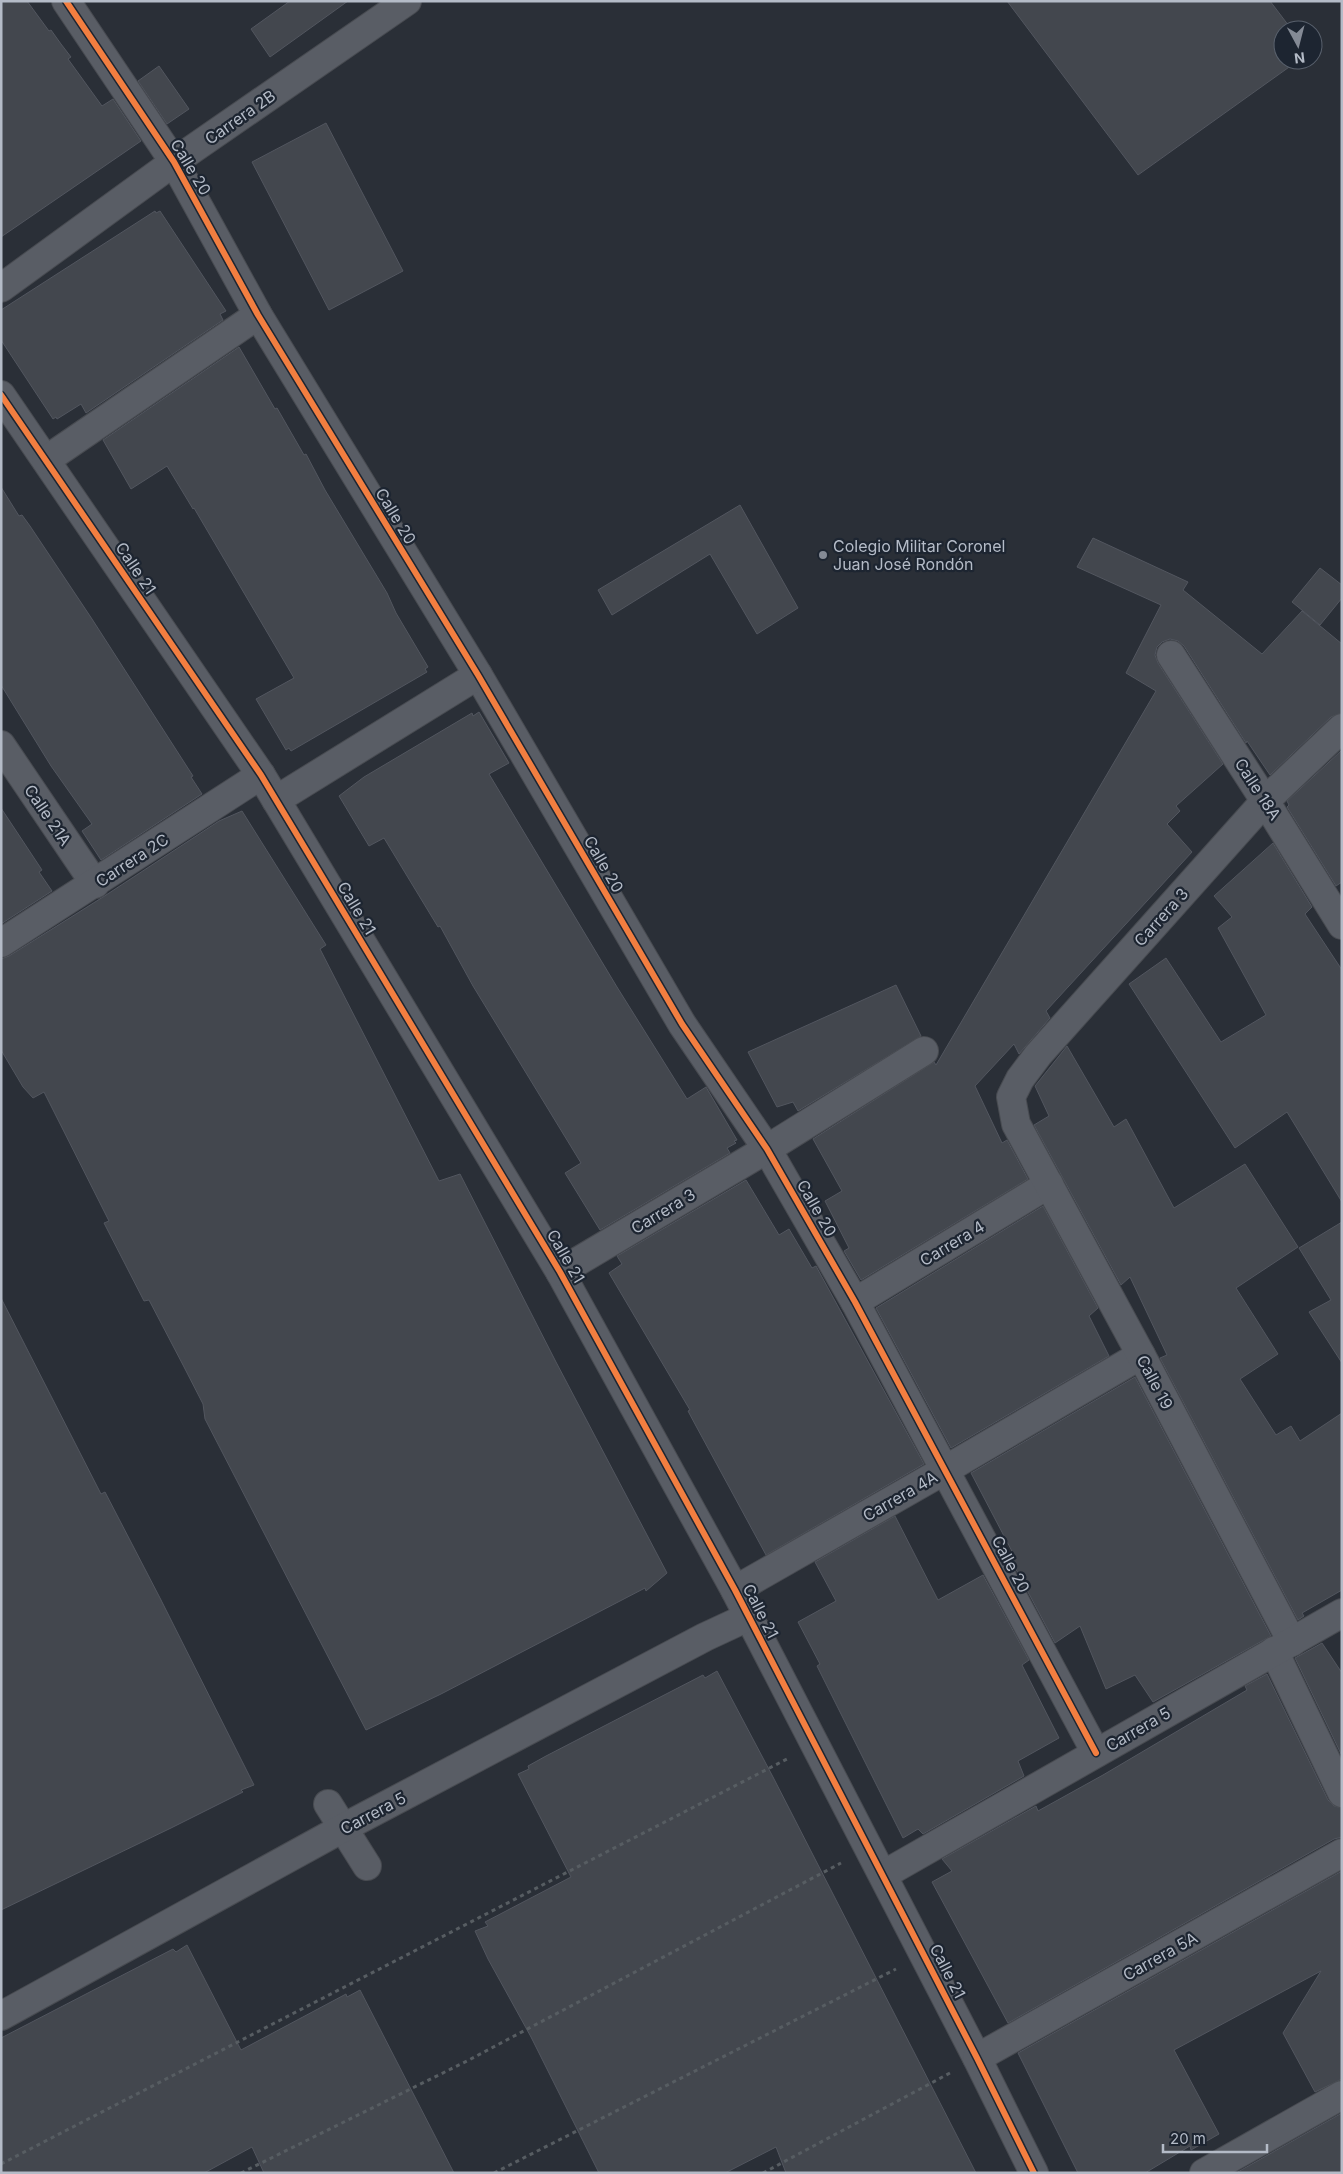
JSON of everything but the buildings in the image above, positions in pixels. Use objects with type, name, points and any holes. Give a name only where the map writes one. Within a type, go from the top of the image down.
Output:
[{"type":"street","name":"Calle 20","points":[[66,1],[174,162],[258,315],[478,675],[682,1024],[767,1150],[855,1302],[1096,1753]]},
{"type":"street","name":"Carrera 2B","points":[[1,288],[174,162],[407,1]]},
{"type":"street","points":[[46,460],[258,315]]},
{"type":"street","name":"Calle 21","points":[[1,395],[261,775],[560,1272],[735,1590],[977,2058],[1034,2173]]},
{"type":"street","name":"Calle 18A","points":[[1171,655],[1342,925]]},
{"type":"street","points":[[276,800],[478,675]]},
{"type":"street","name":"Carrera 3","points":[[1016,1124],[1011,1097],[1029,1067],[1265,801],[1342,728]]},
{"type":"street","name":"Calle 21A","points":[[1,745],[94,884]]},
{"type":"street","name":"Carrera 2C","points":[[1,943],[261,775]]},
{"type":"street","name":"Carrera 3","points":[[560,1272],[767,1150],[924,1051]]},
{"type":"street","name":"Calle 19","points":[[1016,1124],[1141,1354],[1283,1646],[1342,1793]]},
{"type":"street","name":"Carrera 4","points":[[855,1302],[1050,1184]]},
{"type":"street","name":"Carrera 4A","points":[[735,1590],[945,1470],[1141,1354]]},
{"type":"street","name":"Carrera 5","points":[[883,1876],[1342,1613]]},
{"type":"street","name":"Carrera 5","points":[[1,2016],[343,1828],[705,1637],[748,1617]]},
{"type":"street","points":[[328,1804],[367,1866]]},
{"type":"street","name":"Carrera 5A","points":[[977,2058],[1342,1854]]},
{"type":"street","points":[[1204,2173],[1342,2095]]},
{"type":"path","points":[[1,2164],[815,1745]]},
{"type":"path","points":[[241,2173],[467,2061],[868,1848]]},
{"type":"path","points":[[494,2173],[924,1955]]},
{"type":"path","points":[[763,2173],[977,2058]]},
{"type":"cycle path","points":[[66,1],[174,162],[258,315],[478,675],[682,1024],[767,1149],[855,1302],[1096,1753]]},
{"type":"cycle path","points":[[1,395],[261,775],[560,1272],[735,1590],[977,2058],[1034,2173]]},
{"type":"place","name":"Colegio Militar Coronel Juan José Rondón","points":[[823,555]]}]
